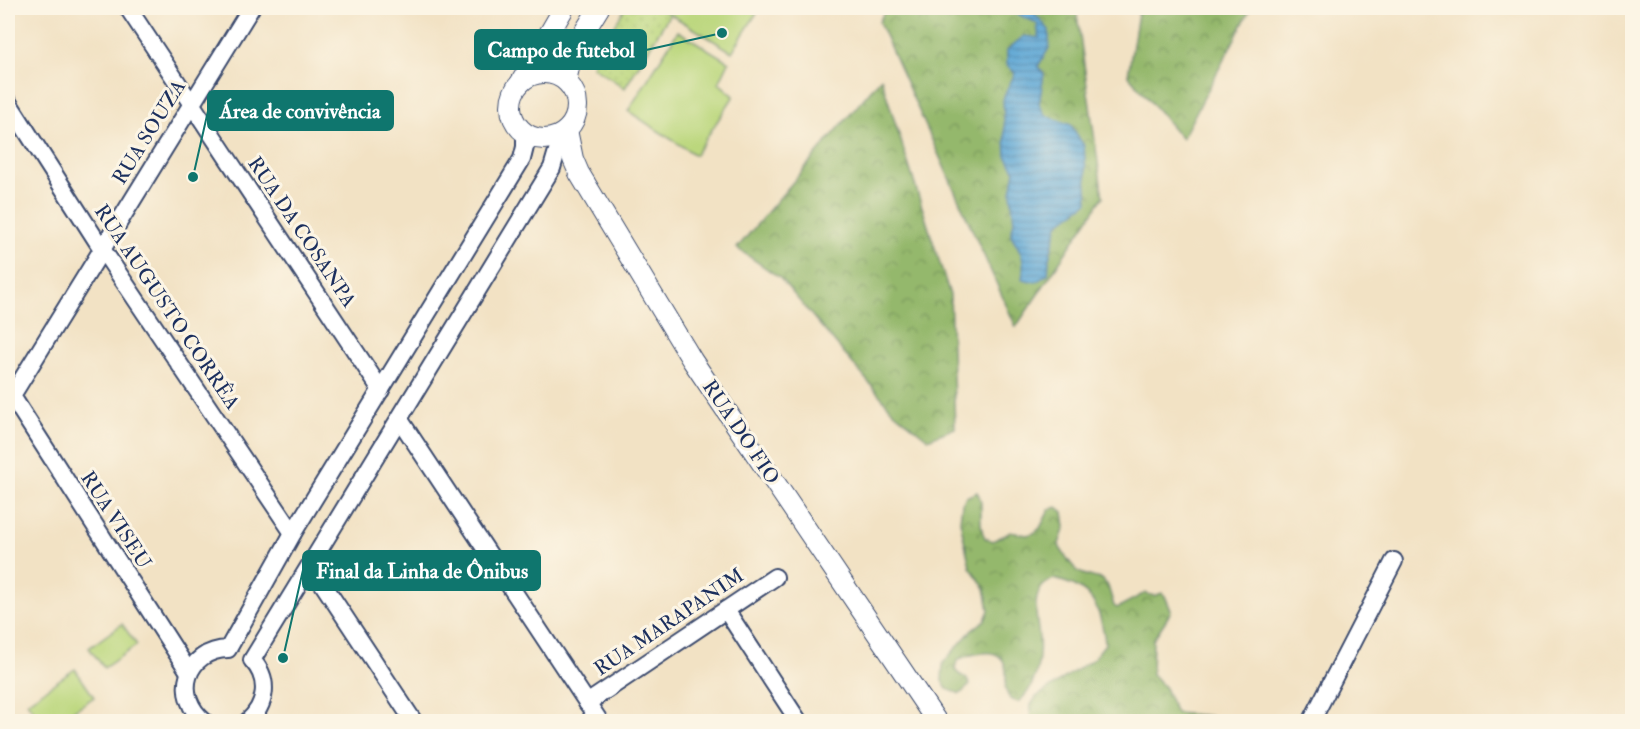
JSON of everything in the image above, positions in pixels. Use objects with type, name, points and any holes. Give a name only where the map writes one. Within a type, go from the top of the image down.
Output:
[{"type":"street","name":"RUA DA COSANPA","points":[[128,8],[381,390]]},
{"type":"street","name":"RUA SOUZA","points":[[9,396],[251,8]]},
{"type":"street","points":[[564,8],[515,89],[511,108],[513,118],[525,133],[534,138],[554,138],[565,132]]},
{"type":"street","points":[[566,81],[573,50],[599,8]]},
{"type":"street","points":[[248,722],[261,706],[264,695],[264,681],[260,669],[252,660],[552,168],[565,132],[575,118],[577,105],[574,91],[566,81],[548,73],[529,76],[521,82]]},
{"type":"street","name":"RUA AUGUSTO CORRÊA","points":[[8,102],[102,249],[293,533]]},
{"type":"street","name":"RUA DO FIO","points":[[565,132],[579,173],[692,360],[938,722]]},
{"type":"street","points":[[197,719],[186,692],[189,672],[203,656],[212,651],[228,649],[293,533],[522,159],[525,133]]},
{"type":"street","name":"RUA VISEU","points":[[9,396],[189,672]]},
{"type":"street","points":[[400,420],[600,722]]},
{"type":"street","points":[[1311,722],[1394,561]]},
{"type":"street","points":[[311,566],[414,722]]},
{"type":"street","name":"RUA MARAPANIM","points":[[587,703],[774,577]]},
{"type":"street","points":[[726,610],[799,722]]},
{"type":"green space","points":[[625,8],[660,8],[670,14],[625,88],[592,66]]},
{"type":"green space","points":[[660,8],[760,8],[732,52]]},
{"type":"green space","points":[[886,8],[1076,8],[1103,197],[1016,327],[879,22]]},
{"type":"green space","points":[[1137,8],[1251,8],[1182,139],[1128,75]]},
{"type":"green space","points":[[678,31],[729,62],[719,83],[734,96],[695,155],[628,111]]},
{"type":"green space","points":[[881,78],[950,295],[955,428],[928,439],[893,411],[780,278],[737,248]]},
{"type":"green space","points":[[977,492],[981,502],[981,526],[985,538],[993,541],[1010,532],[1027,535],[1034,533],[1040,528],[1049,510],[1057,507],[1063,512],[1065,527],[1059,544],[1060,548],[1081,573],[1102,579],[1108,586],[1114,606],[1117,608],[1145,593],[1154,596],[1162,593],[1171,610],[1153,640],[1152,674],[1165,688],[1176,713],[1210,716],[1218,721],[1030,721],[1031,705],[1036,697],[1093,659],[1105,644],[1099,615],[1092,599],[1080,589],[1053,579],[1043,586],[1037,598],[1038,664],[1033,682],[1024,696],[1018,702],[1010,699],[1006,689],[1005,666],[1002,659],[990,653],[975,654],[959,659],[956,670],[966,678],[970,685],[960,694],[947,689],[942,681],[943,663],[971,631],[985,620],[989,610],[985,588],[970,567],[960,521],[962,504],[966,497]]},
{"type":"green space","points":[[122,624],[137,645],[104,668],[89,648]]},
{"type":"green space","points":[[75,669],[94,697],[58,721],[41,721],[27,702]]},
{"type":"water","points":[[1004,8],[1030,8],[1049,30],[1049,48],[1038,66],[1044,74],[1039,104],[1045,115],[1071,125],[1084,146],[1088,202],[1058,224],[1049,258],[1048,274],[1036,282],[1022,279],[1022,256],[1011,235],[1014,221],[1011,192],[1015,171],[1006,156],[1003,99],[1015,73],[1007,65],[1007,50],[1024,36],[1039,38],[1037,23]]},
{"type":"place","name":"Campo de futebol","points":[[722,33]]},
{"type":"place","name":"Área de convivência","points":[[193,177]]},
{"type":"place","name":"Final da Linha de Ônibus","points":[[283,658]]}]
